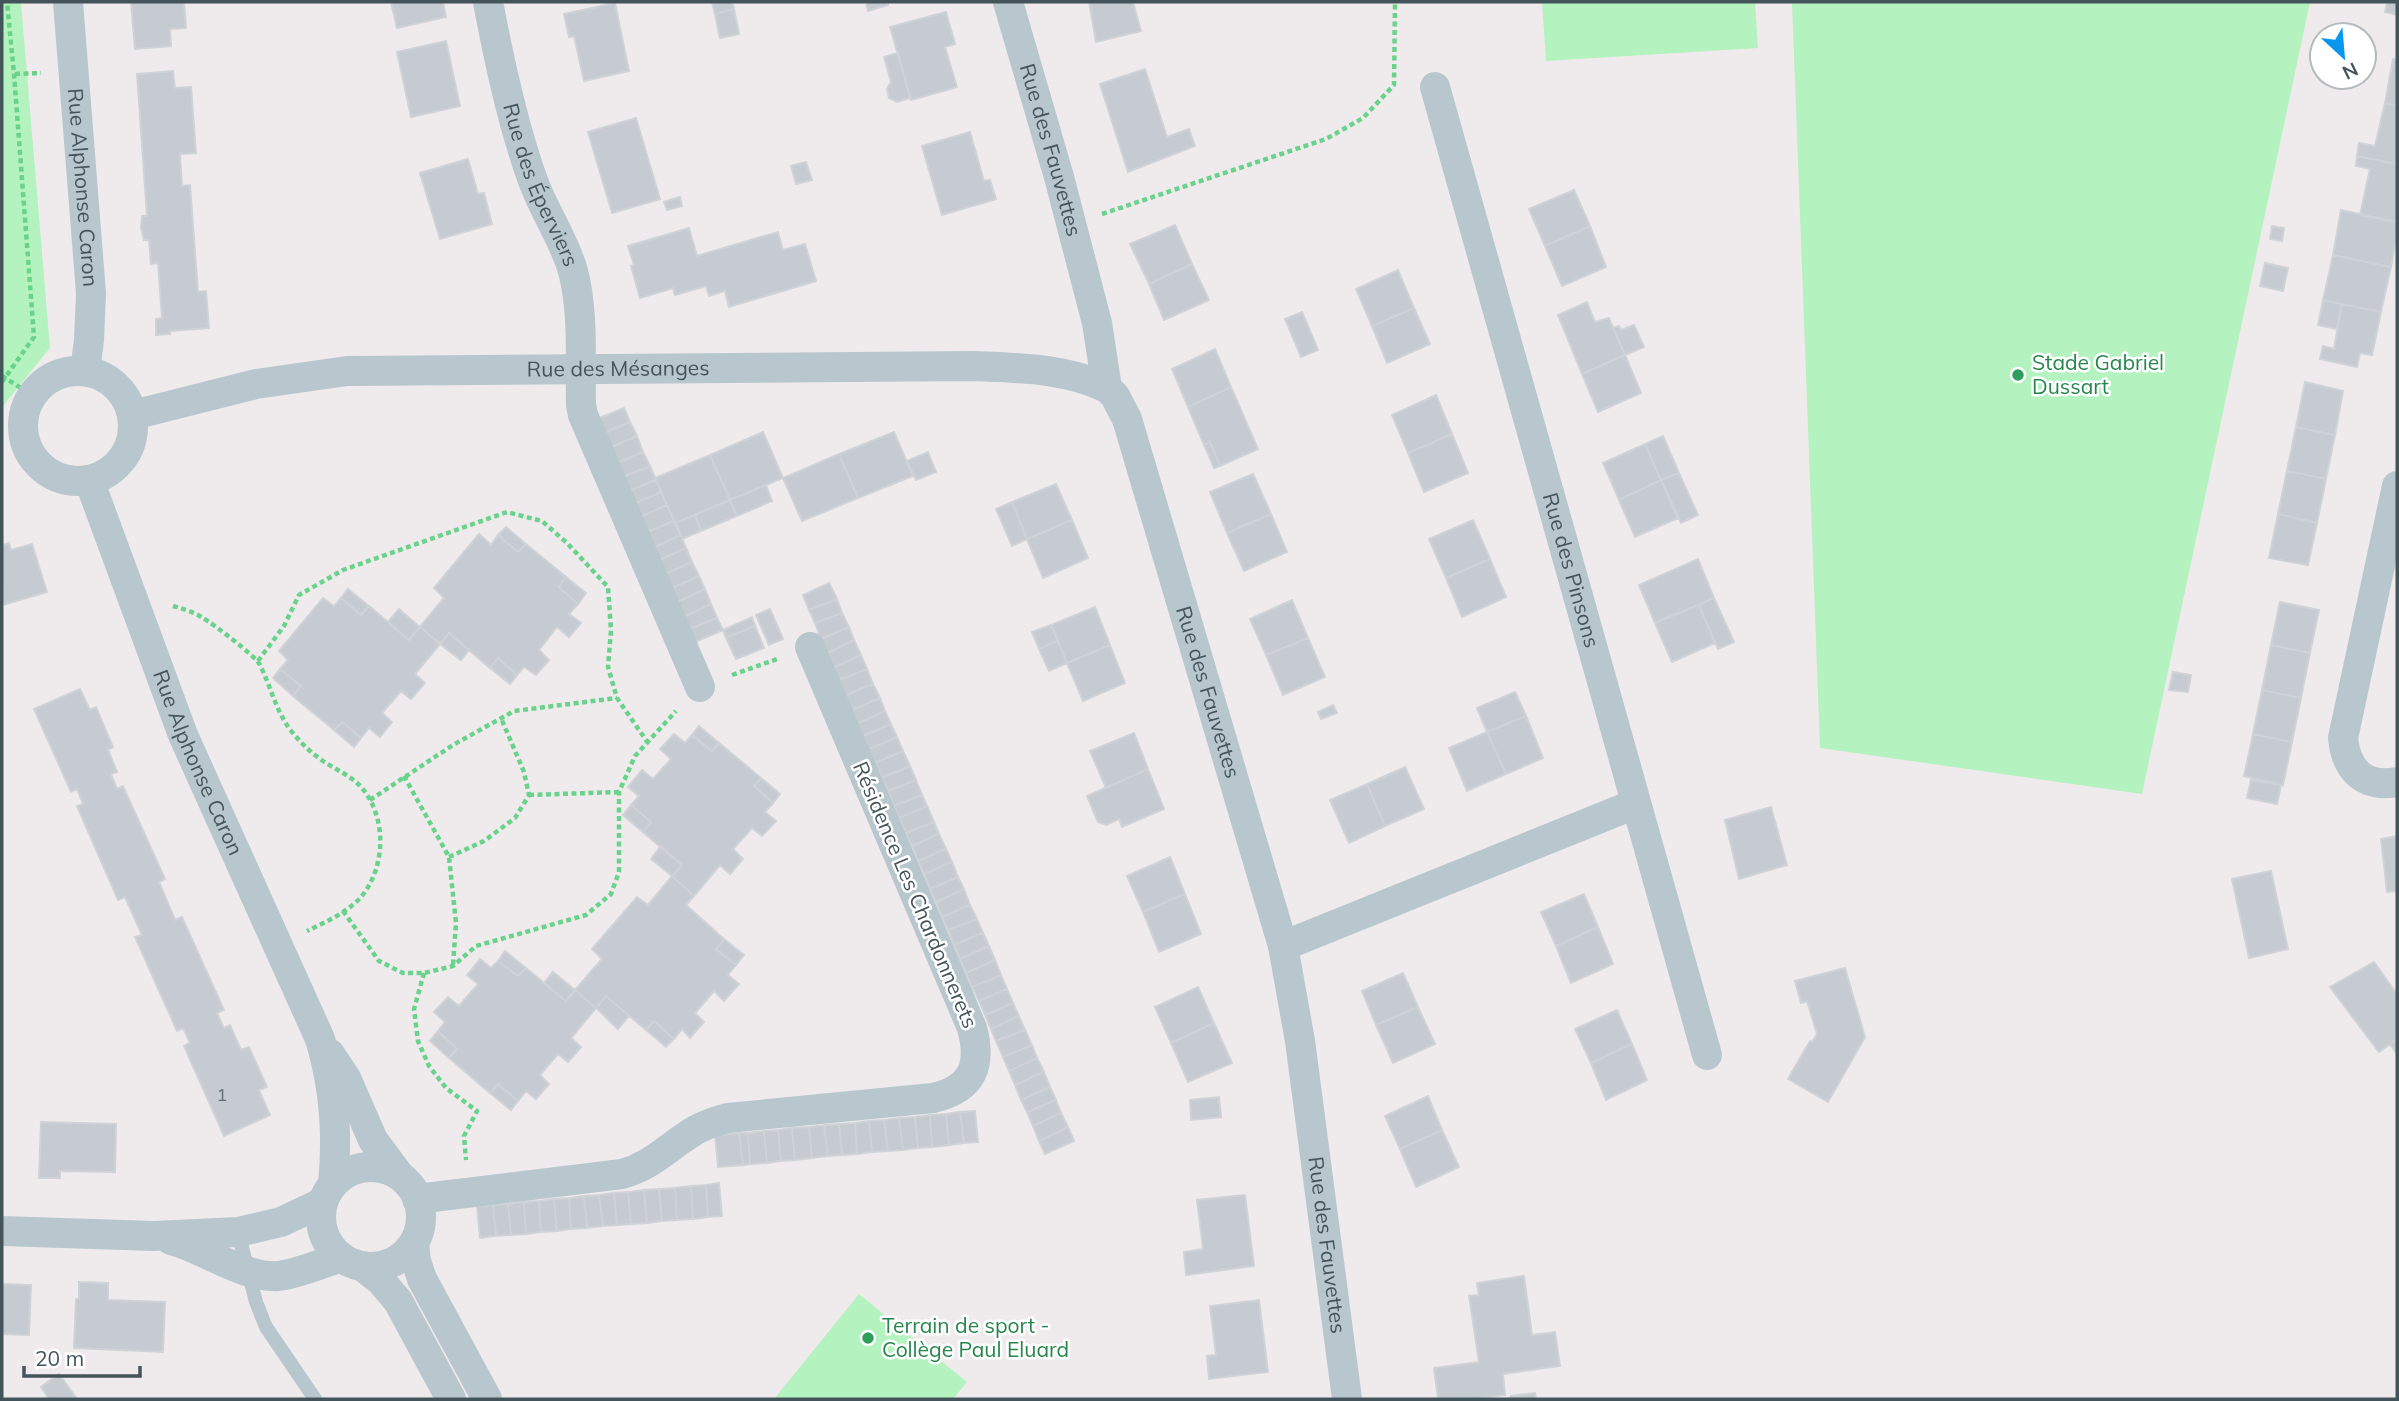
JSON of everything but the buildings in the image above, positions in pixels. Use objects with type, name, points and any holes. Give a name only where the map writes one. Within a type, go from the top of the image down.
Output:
[{"type":"street","name":"Rue Alphonse Caron","points":[[68,2],[91,293],[85,371]]},
{"type":"street","name":"Rue des Éperviers","points":[[488,2],[528,164],[572,269],[580,315],[580,367]]},
{"type":"street","name":"Rue des Fauvettes","points":[[1008,2],[1097,323],[1107,388],[1127,419],[1283,946],[1300,1041],[1347,1399]]},
{"type":"street","name":"Rue des Pinsons","points":[[1435,87],[1707,1055]]},
{"type":"street","points":[[580,367],[581,405],[587,428],[700,687]]},
{"type":"street","name":"Rue des Mésanges","points":[[132,415],[256,384],[330,372],[580,367],[997,367],[1065,374],[1107,388]]},
{"type":"street","points":[[85,371],[102,376],[116,385],[127,399],[133,432],[124,457],[106,474],[89,480],[63,479],[14,450],[33,395],[51,378],[67,372],[85,371]]},
{"type":"street","name":"Rue Alphonse Caron","points":[[89,480],[183,734],[320,1039],[328,1071],[336,1139],[328,1193]]},
{"type":"street","points":[[2397,486],[2343,738],[2347,758],[2358,774],[2375,783],[2397,782]]},
{"type":"street","name":"Résidence Les Chardonnerets","points":[[417,1199],[622,1174],[638,1170],[688,1134],[716,1121],[933,1098],[955,1089],[971,1073],[977,1052],[972,1028],[810,647]]},
{"type":"street","points":[[1283,946],[1635,804]]},
{"type":"street","name":"Rue Alphonse Caron","points":[[320,1039],[346,1078],[373,1140],[399,1175]]},
{"type":"street","points":[[2,1231],[154,1236],[238,1233],[281,1222],[328,1193],[345,1174],[364,1167],[384,1168],[399,1175],[410,1185],[421,1208],[421,1224],[408,1251],[391,1262],[377,1266],[352,1262],[278,1276],[248,1270],[190,1246],[154,1236]]},
{"type":"street","points":[[328,1193],[321,1217],[323,1232],[334,1250],[381,1281],[398,1301],[451,1399]]},
{"type":"street","points":[[414,1243],[422,1279],[487,1399]]},
{"type":"lane","points":[[238,1233],[256,1302],[266,1327],[315,1399]]},
{"type":"path","points":[[7,2],[34,337],[3,378],[33,395]]},
{"type":"path","points":[[1071,225],[1326,139],[1363,118],[1394,85],[1395,2]]},
{"type":"path","points":[[258,662],[284,626],[299,595],[343,570],[507,512],[542,521],[567,543],[608,587],[611,629],[608,667],[617,698],[648,743]]},
{"type":"path","points":[[134,603],[172,605],[202,617],[258,662],[279,713],[288,727],[309,751],[355,780],[370,800],[379,822],[380,847],[373,875],[361,897],[331,919],[278,944]]},
{"type":"path","points":[[343,911],[379,961],[403,973],[424,973],[453,966],[476,946],[586,915],[611,894],[619,873],[619,792],[635,757],[700,687],[810,647]]},
{"type":"path","points":[[370,800],[453,745],[514,711],[617,698]]},
{"type":"path","points":[[449,857],[484,841],[515,818],[529,795],[524,772],[501,718]]},
{"type":"path","points":[[404,776],[449,857],[456,923],[453,966]]},
{"type":"path","points":[[529,795],[619,792]]},
{"type":"path","points":[[424,973],[414,1009],[418,1041],[429,1066],[446,1088],[477,1111],[464,1136],[469,1191]]},
{"type":"green space","points":[[2,2],[21,2],[50,348],[2,407]]},
{"type":"green space","points":[[1542,2],[1755,2],[1758,48],[1546,61]]},
{"type":"green space","name":"Stade Gabriel Dussart","points":[[1792,2],[2310,2],[2142,794],[1820,748]]},
{"type":"green space","name":"Terrain de sport - Collège Paul Eluard","points":[[859,1294],[967,1382],[953,1399],[774,1399]]},
{"type":"place","name":"Stade Gabriel Dussart","points":[[2018,375]]},
{"type":"place","name":"Terrain de sport - Collège Paul Eluard","points":[[868,1338]]}]
